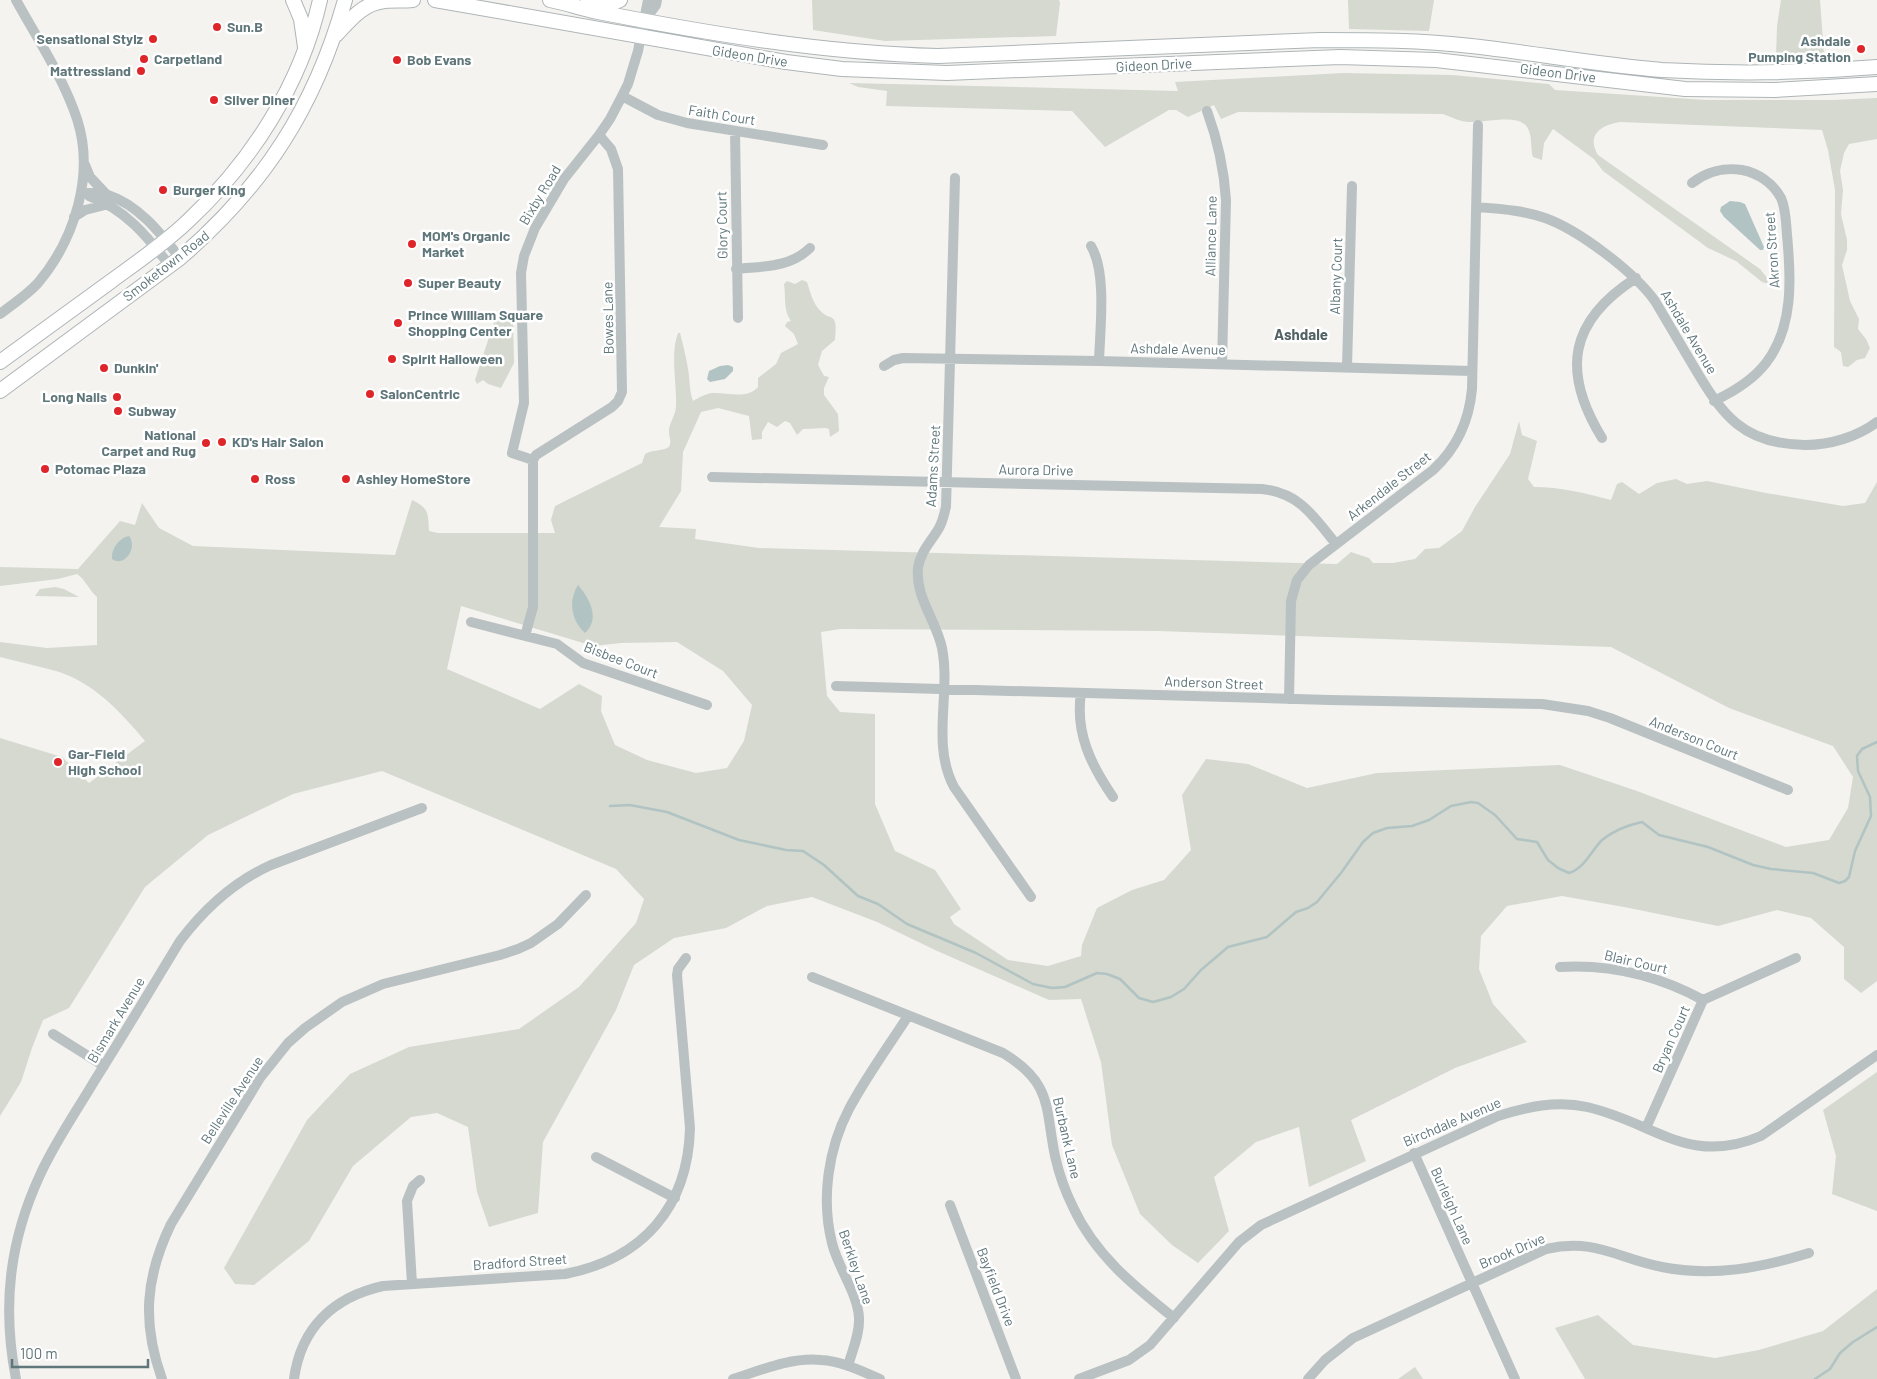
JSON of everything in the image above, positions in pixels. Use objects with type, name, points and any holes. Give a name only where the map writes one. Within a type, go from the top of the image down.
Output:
[{"type":"main road","points":[[293,0],[301,19],[306,49]]},
{"type":"main road","name":"Smoketown Road","points":[[0,362],[161,244],[205,205],[242,162],[277,109],[306,49],[320,0]]},
{"type":"main road","name":"Smoketown Road","points":[[0,392],[175,262],[225,217],[270,164],[300,114],[332,39],[344,0]]},
{"type":"main road","points":[[332,39],[354,15],[373,3],[413,0]]},
{"type":"main road","name":"Gideon Drive","points":[[435,0],[769,60],[842,69],[946,73],[1340,57],[1386,57],[1500,66],[1685,89],[1775,90],[1877,84]]},
{"type":"main road","name":"Gideon Drive","points":[[550,0],[596,11],[735,37],[797,46],[893,55],[938,56],[1320,40],[1377,40],[1469,45],[1661,70],[1773,73],[1877,67]]},
{"type":"main road","points":[[577,6],[613,3],[620,0]]},
{"type":"main road","points":[[1073,51],[1074,69]]},
{"type":"street","points":[[0,314],[24,297],[46,273],[56,258],[74,217],[81,193],[84,159],[84,147],[69,98],[16,0]]},
{"type":"street","points":[[645,20],[648,0]]},
{"type":"street","points":[[645,20],[656,5],[657,0]]},
{"type":"street","name":"Bixby Road","points":[[533,460],[512,453],[524,403],[522,265],[528,242],[564,179],[599,135],[622,96],[628,84],[645,20]]},
{"type":"street","name":"Faith Court","points":[[622,96],[650,112],[687,124],[823,145]]},
{"type":"street","name":"Alliance Lane","points":[[1207,111],[1216,136],[1225,178],[1222,364]]},
{"type":"street","name":"Arkendale Street","points":[[1289,699],[1291,601],[1293,590],[1303,571],[1433,470],[1450,452],[1468,417],[1471,402],[1478,125]]},
{"type":"street","name":"Glory Court","points":[[735,131],[738,318]]},
{"type":"street","name":"Bowes Lane","points":[[533,460],[536,455],[612,407],[618,401],[622,392],[618,169],[611,149],[599,135]]},
{"type":"street","points":[[84,159],[90,176],[106,194],[138,213],[160,232],[161,244]]},
{"type":"street","name":"Akron Street","points":[[1692,183],[1702,175],[1725,169],[1746,171],[1768,182],[1777,192],[1784,209],[1790,284],[1788,307],[1782,334],[1772,355],[1762,369],[1736,389],[1714,400]]},
{"type":"street","name":"Adams Street","points":[[955,178],[946,507],[944,518],[922,555],[918,577],[920,591],[933,619],[942,650],[944,689],[943,755],[948,776],[1031,897]]},
{"type":"street","name":"Albany Court","points":[[1347,367],[1352,186]]},
{"type":"street","points":[[81,193],[106,194]]},
{"type":"street","points":[[81,193],[109,204],[135,223],[161,244],[175,262]]},
{"type":"street","points":[[74,217],[85,210],[109,204]]},
{"type":"street","name":"Ashdale Avenue","points":[[1476,207],[1525,212],[1560,224],[1636,278],[1654,301],[1714,400],[1734,422],[1760,437],[1796,444],[1826,443],[1858,433],[1877,422]]},
{"type":"street","points":[[1091,246],[1096,254],[1100,275],[1099,361]]},
{"type":"street","points":[[736,269],[785,264],[810,248]]},
{"type":"street","points":[[1602,438],[1589,417],[1581,395],[1578,382],[1577,354],[1589,320],[1615,293],[1636,278]]},
{"type":"street","name":"Ashdale Avenue","points":[[884,366],[894,360],[903,358],[950,358],[1472,371]]},
{"type":"street","points":[[525,636],[533,607],[533,460]]},
{"type":"street","name":"Aurora Drive","points":[[712,477],[1269,490],[1286,495],[1302,504],[1336,544]]},
{"type":"street","name":"Bisbee Court","points":[[471,622],[557,644],[583,663],[707,705]]},
{"type":"street","name":"Anderson Street","points":[[836,686],[1542,704],[1590,712]]},
{"type":"street","points":[[1081,693],[1079,716],[1084,742],[1099,776],[1113,797]]},
{"type":"street","name":"Anderson Court","points":[[1590,712],[1610,718],[1648,735],[1788,790]]},
{"type":"street","name":"Bismark Avenue","points":[[16,1379],[9,1330],[8,1300],[10,1274],[22,1220],[31,1194],[49,1158],[180,941],[206,910],[237,883],[271,865],[422,808]]},
{"type":"street","name":"Belleville Avenue","points":[[162,1379],[150,1340],[148,1302],[150,1282],[161,1245],[171,1224],[260,1078],[282,1050],[323,1014],[362,992],[405,977],[500,955],[531,943],[558,924],[586,895]]},
{"type":"street","name":"Bradford Street","points":[[294,1379],[302,1350],[310,1333],[328,1312],[342,1301],[366,1290],[383,1286],[566,1274],[597,1266],[629,1249],[645,1237],[663,1217],[674,1198],[685,1170],[689,1145],[690,1128],[677,976],[678,970],[686,958]]},
{"type":"street","name":"Bryan Court","points":[[1646,1128],[1703,1000],[1796,958]]},
{"type":"street","name":"Blair Court","points":[[1560,967],[1595,967],[1641,974],[1664,981],[1703,1000]]},
{"type":"street","name":"Burbank Lane","points":[[812,977],[1003,1054],[1026,1070],[1043,1094],[1048,1109],[1056,1157],[1063,1183],[1083,1227],[1095,1245],[1118,1272],[1174,1318]]},
{"type":"street","name":"Berkley Lane","points":[[848,1366],[858,1330],[859,1318],[854,1296],[836,1259],[829,1230],[826,1207],[830,1168],[836,1142],[848,1110],[908,1016]]},
{"type":"street","points":[[53,1034],[104,1066]]},
{"type":"street","name":"Birchdale Avenue","points":[[1079,1379],[1129,1360],[1141,1352],[1158,1337],[1239,1242],[1261,1225],[1498,1116],[1535,1106],[1554,1104],[1586,1107],[1607,1112],[1688,1144],[1722,1146],[1741,1143],[1769,1131],[1877,1055]]},
{"type":"street","name":"Burleigh Lane","points":[[1414,1153],[1515,1379]]},
{"type":"street","points":[[596,1157],[674,1198]]},
{"type":"street","points":[[412,1284],[407,1201],[413,1186],[420,1180]]},
{"type":"street","name":"Bayfield Drive","points":[[950,1205],[1016,1379]]},
{"type":"street","name":"Brook Drive","points":[[1308,1379],[1332,1354],[1353,1338],[1546,1249],[1570,1245],[1598,1248],[1662,1267],[1712,1272],[1753,1268],[1809,1253]]},
{"type":"street","points":[[733,1379],[797,1360],[822,1360],[848,1366],[880,1379]]},
{"type":"shaded area","points":[[812,0],[1059,0],[1060,3],[1056,36],[885,41],[813,30]]},
{"type":"shaded area","points":[[1348,0],[1434,0],[1429,31],[1349,29]]},
{"type":"shaded area","points":[[1781,0],[1820,0],[1824,54],[1776,56],[1777,26]]},
{"type":"shaded area","points":[[1343,73],[1452,75],[1549,84],[1555,90],[1706,100],[1877,98],[1877,139],[1849,144],[1844,153],[1840,171],[1843,190],[1841,214],[1847,240],[1847,250],[1842,265],[1850,301],[1859,319],[1858,329],[1870,348],[1865,358],[1857,360],[1848,367],[1843,366],[1841,352],[1834,347],[1835,190],[1828,150],[1822,130],[1620,122],[1602,128],[1595,137],[1595,148],[1598,155],[1760,269],[1773,285],[1762,282],[1736,261],[1708,248],[1603,171],[1594,159],[1553,129],[1544,143],[1542,160],[1533,157],[1529,131],[1523,123],[1516,120],[1466,122],[1443,114],[1238,112],[1221,119],[1214,105],[1188,117],[1176,110],[1169,110],[1105,147],[1072,111],[886,106],[887,91],[858,87],[849,83],[1178,91],[1175,82]]},
{"type":"shaded area","points":[[1730,201],[1745,204],[1764,247],[1763,250],[1760,250],[1724,217],[1720,211],[1721,207]]},
{"type":"shaded area","points":[[802,280],[807,282],[817,307],[835,322],[835,340],[822,351],[818,365],[824,376],[829,377],[824,388],[824,395],[838,414],[839,431],[830,437],[829,429],[826,428],[803,429],[797,435],[790,423],[785,421],[777,427],[768,422],[762,432],[762,439],[752,440],[749,416],[718,408],[701,412],[683,452],[681,491],[659,527],[696,529],[695,539],[759,548],[1337,564],[1351,552],[1369,558],[1373,563],[1393,563],[1415,559],[1425,549],[1439,548],[1462,531],[1475,507],[1510,454],[1519,421],[1522,435],[1537,441],[1528,479],[1534,487],[1572,491],[1611,500],[1617,484],[1622,482],[1639,494],[1657,483],[1676,479],[1687,484],[1707,481],[1843,506],[1865,503],[1877,482],[1877,981],[1861,993],[1844,979],[1844,947],[1811,918],[1777,910],[1718,926],[1562,896],[1507,906],[1481,936],[1479,969],[1493,1004],[1527,1042],[1455,1068],[1351,1120],[1366,1161],[1309,1187],[1299,1127],[1256,1142],[1214,1177],[1229,1231],[1198,1263],[1172,1245],[1140,1214],[1112,1145],[1101,1062],[1081,999],[1049,1000],[935,950],[877,922],[812,897],[767,906],[726,928],[674,938],[634,965],[616,1010],[543,1142],[538,1213],[489,1227],[477,1192],[468,1127],[437,1113],[411,1117],[353,1166],[309,1241],[254,1285],[235,1284],[224,1268],[307,1120],[350,1074],[409,1047],[519,1029],[579,987],[636,923],[644,899],[616,869],[382,771],[293,794],[208,835],[145,887],[69,1008],[43,1020],[21,1082],[0,1116],[0,738],[62,757],[89,783],[145,741],[116,709],[82,682],[56,671],[0,657],[0,642],[47,648],[97,645],[97,597],[77,574],[58,579],[0,586],[0,567],[78,569],[120,521],[135,525],[142,503],[159,528],[193,546],[395,555],[412,500],[425,509],[429,531],[438,533],[555,533],[551,520],[555,506],[642,463],[645,454],[669,447],[669,429],[676,406],[674,350],[678,333],[680,333],[689,373],[693,401],[712,393],[742,394],[753,391],[758,387],[758,378],[776,364],[781,353],[798,344],[794,334],[785,326],[787,322],[791,321],[786,308],[784,284],[787,281],[795,284]],"holes":[[[461,606],[593,646],[621,643],[677,642],[723,671],[752,705],[744,741],[727,768],[696,773],[647,760],[615,745],[601,711],[602,696],[579,684],[540,709],[447,669]],[[840,629],[1158,631],[1611,647],[1729,708],[1833,746],[1853,777],[1848,808],[1829,840],[1786,847],[1637,791],[1560,765],[1377,773],[1307,788],[1248,764],[1206,759],[1182,795],[1191,850],[1164,880],[1132,890],[1097,908],[1082,945],[1081,956],[1048,966],[1008,960],[954,924],[950,917],[961,909],[935,870],[895,851],[875,804],[875,714],[840,712],[827,696],[821,632]]]},
{"type":"shaded area","points":[[501,309],[513,319],[514,363],[501,388],[488,384],[483,380],[477,384],[475,380],[498,310]]},
{"type":"shaded area","points":[[728,365],[733,367],[733,371],[725,379],[710,382],[707,379],[709,371]]},
{"type":"shaded area","points":[[129,536],[132,546],[129,555],[121,561],[112,559],[116,544]]},
{"type":"shaded area","points":[[578,585],[592,608],[592,621],[585,633],[580,628],[572,610],[573,597]]},
{"type":"shaded area","points":[[55,587],[64,589],[79,597],[35,596],[40,589]]},
{"type":"shaded area","points":[[1877,1072],[1877,1211],[1832,1194],[1836,1156],[1823,1110]]},
{"type":"shaded area","points":[[1877,1289],[1877,1379],[1585,1379],[1555,1328],[1598,1315],[1633,1345],[1715,1358],[1759,1350],[1823,1331]]},
{"type":"shaded area","points":[[1415,1367],[1423,1379],[1398,1379]]},
{"type":"waterway","points":[[610,806],[630,805],[667,812],[739,840],[786,850],[803,851],[824,865],[858,896],[878,904],[907,924],[976,953],[1033,984],[1052,988],[1065,987],[1097,973],[1107,974],[1120,979],[1139,998],[1153,1002],[1171,997],[1184,989],[1201,970],[1228,947],[1267,937],[1296,912],[1308,908],[1317,902],[1363,842],[1373,833],[1387,828],[1412,826],[1429,820],[1451,806],[1471,802],[1478,803],[1495,815],[1517,839],[1537,842],[1548,860],[1558,868],[1569,873],[1575,871],[1584,863],[1598,844],[1606,837],[1621,829],[1642,822],[1659,835],[1708,847],[1753,865],[1771,869],[1813,873],[1839,883],[1845,881],[1849,877],[1855,851],[1871,816],[1870,797],[1858,771],[1857,756],[1862,749],[1877,742]]},
{"type":"waterway","points":[[1815,1379],[1830,1369],[1840,1353],[1853,1342],[1877,1327]]},
{"type":"place","name":"Sun.B","points":[[217,27]]},
{"type":"place","name":"Sensational Stylz","points":[[153,39]]},
{"type":"place","name":"Ashdale Pumping Station","points":[[1861,49]]},
{"type":"place","name":"Carpetland","points":[[144,59]]},
{"type":"place","name":"Bob Evans","points":[[397,60]]},
{"type":"place","name":"Mattressland","points":[[141,71]]},
{"type":"place","name":"Silver Diner","points":[[214,100]]},
{"type":"place","name":"Burger King","points":[[163,190]]},
{"type":"place","name":"MOM's Organic Market","points":[[412,244]]},
{"type":"place","name":"Super Beauty","points":[[408,283]]},
{"type":"place","name":"Prince William Square Shopping Center","points":[[398,323]]},
{"type":"place","name":"Spirit Halloween","points":[[392,359]]},
{"type":"place","name":"Dunkin'","points":[[104,368]]},
{"type":"place","name":"SalonCentric","points":[[370,394]]},
{"type":"place","name":"Long Nails","points":[[117,397]]},
{"type":"place","name":"Subway","points":[[118,411]]},
{"type":"place","name":"KD's Hair Salon","points":[[222,442]]},
{"type":"place","name":"National Carpet and Rug","points":[[206,443]]},
{"type":"place","name":"Potomac Plaza","points":[[45,469]]},
{"type":"place","name":"Ross","points":[[255,479]]},
{"type":"place","name":"Ashley HomeStore","points":[[346,479]]},
{"type":"place","name":"Gar-Field High School","points":[[58,762]]},
{"type":"district","name":"Ashdale","points":[[1301,335]]}]
